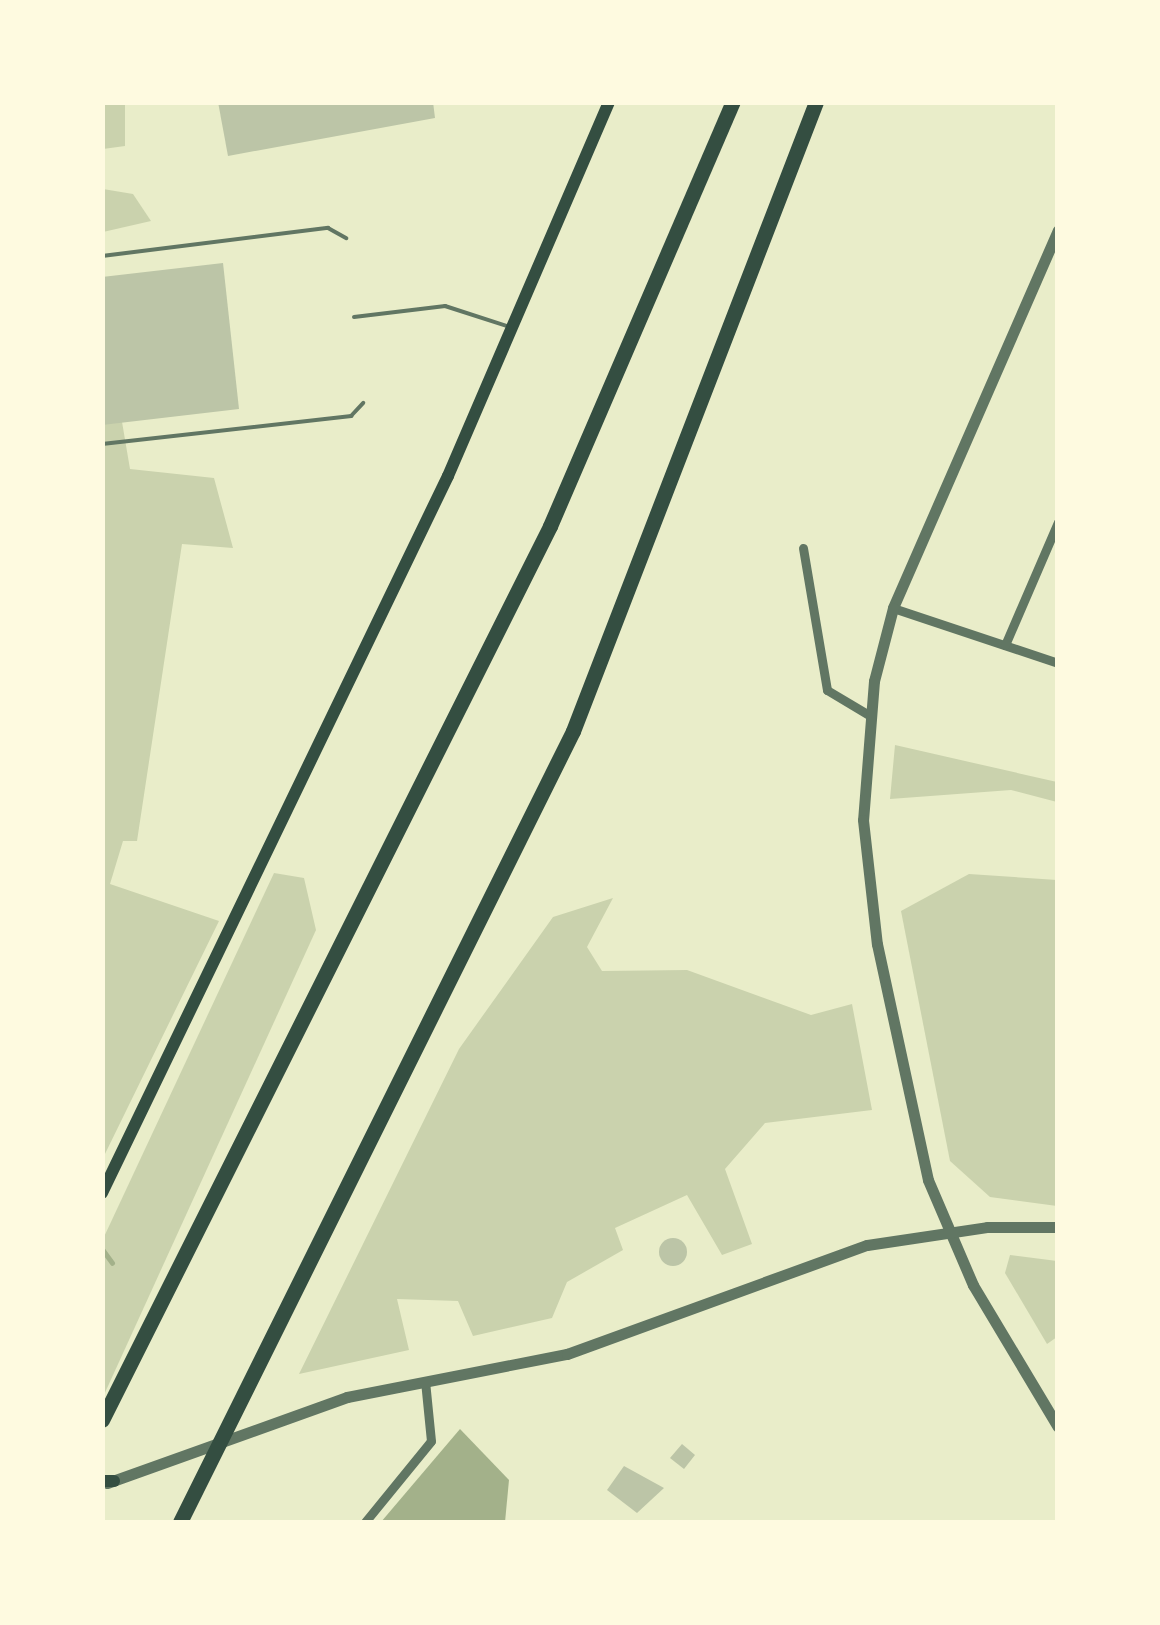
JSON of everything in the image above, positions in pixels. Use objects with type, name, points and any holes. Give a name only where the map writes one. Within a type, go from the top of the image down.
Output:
[{"type":"highway","points":[[102,1420],[566,492],[733,102]]},
{"type":"highway","points":[[180,1522],[574,731],[816,102]]},
{"type":"main road","points":[[102,1192],[514,329],[609,102]]},
{"type":"street","points":[[1058,230],[893,608],[869,715],[870,902],[917,1142],[949,1230],[1058,1426]]},
{"type":"street","points":[[1045,258],[1058,264]]},
{"type":"street","points":[[1005,645],[1058,522]]},
{"type":"street","points":[[803,548],[828,690],[869,715]]},
{"type":"street","points":[[893,608],[1058,663]]},
{"type":"street","points":[[106,1482],[347,1397],[553,1358],[834,1256],[949,1230],[1058,1228]]},
{"type":"street","points":[[365,1522],[431,1441],[425,1381]]},
{"type":"lane","points":[[102,256],[328,228],[346,238]]},
{"type":"lane","points":[[354,317],[445,306],[514,329]]},
{"type":"lane","points":[[102,444],[352,416],[363,404]]},
{"type":"shaded area","points":[[102,103],[125,103],[125,146],[103,149]]},
{"type":"shaded area","points":[[103,189],[133,194],[151,221],[103,232]]},
{"type":"shaded area","points":[[120,410],[130,469],[214,478],[233,548],[182,544],[137,841],[123,841],[110,884],[219,921],[103,1158],[102,421]]},
{"type":"shaded area","points":[[895,745],[1057,782],[1057,802],[1011,790],[890,799]]},
{"type":"shaded area","points":[[274,873],[304,878],[316,930],[103,1397],[103,1239]]},
{"type":"shaded area","points":[[969,874],[1057,880],[1057,1206],[990,1197],[950,1161],[901,911]]},
{"type":"shaded area","points":[[613,898],[587,947],[602,971],[687,970],[811,1015],[852,1004],[872,1110],[765,1123],[725,1169],[752,1244],[722,1255],[687,1195],[615,1228],[623,1250],[567,1282],[552,1318],[473,1336],[458,1301],[397,1299],[409,1350],[299,1374],[459,1049],[553,917]]},
{"type":"shaded area","points":[[1010,1255],[1057,1261],[1057,1337],[1047,1344],[1005,1273]]},
{"type":"shaded area","points":[[460,1429],[509,1480],[505,1522],[381,1522]]},
{"type":"building","points":[[218,102],[433,102],[435,118],[228,156]]},
{"type":"building","points":[[223,263],[239,409],[102,425],[102,277]]},
{"type":"building","points":[[673,1238],[683,1242],[687,1252],[683,1262],[673,1266],[663,1262],[659,1252],[663,1242]]},
{"type":"building","points":[[682,1444],[695,1455],[684,1469],[670,1458]]},
{"type":"building","points":[[624,1466],[664,1488],[637,1513],[607,1490]]},
{"type":"waterway","points":[[102,1249],[112,1263]]}]
